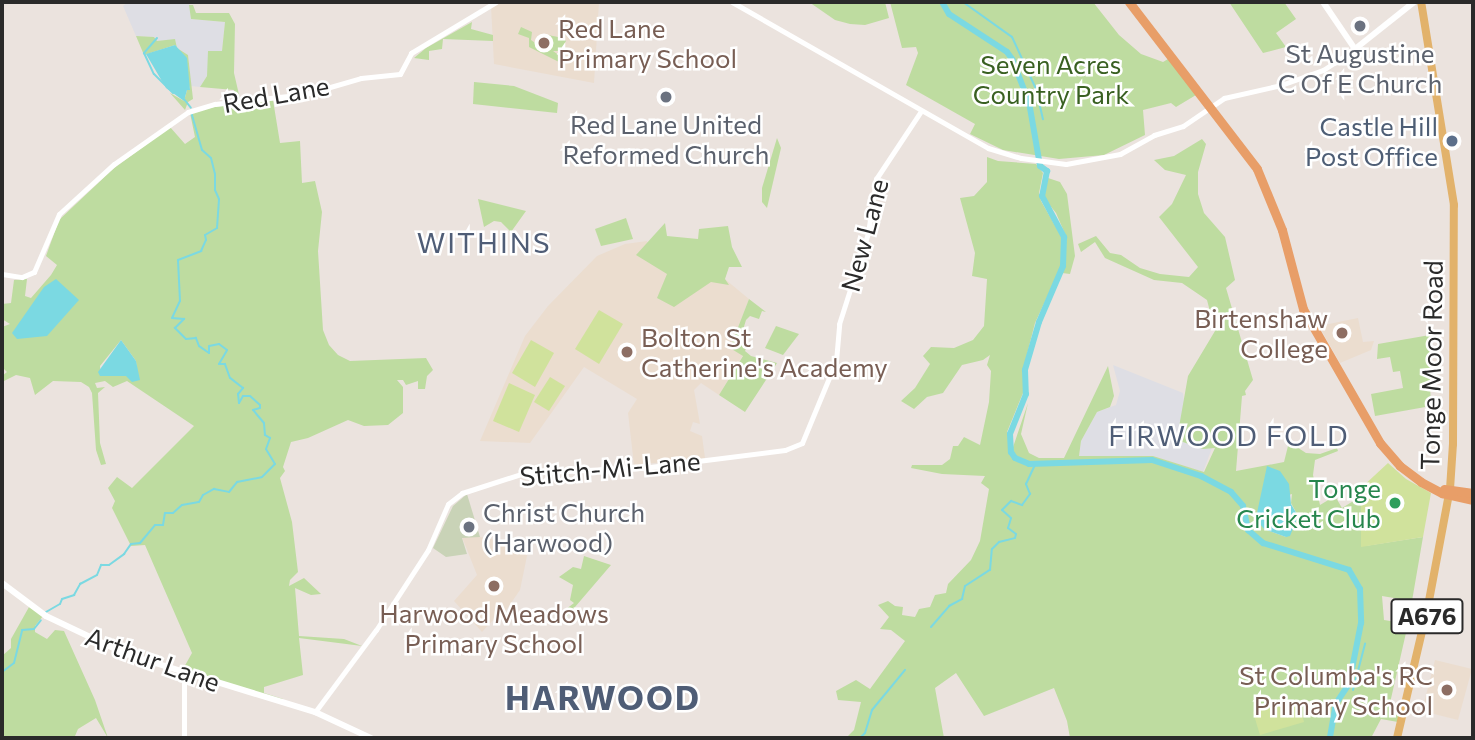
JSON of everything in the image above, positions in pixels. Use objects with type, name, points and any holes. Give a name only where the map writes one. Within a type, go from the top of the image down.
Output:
[{"type":"highway","points":[[1129,2],[1212,106],[1265,183],[1308,318],[1380,443],[1406,472],[1425,484],[1473,497]]},
{"type":"main road","points":[[1323,2],[1355,49],[1420,2]]},
{"type":"main road","name":"Tonge Moor Road","points":[[1398,738],[1419,653],[1449,492],[1453,444],[1454,205],[1425,18],[1420,2]]},
{"type":"main road","name":"Arthur Lane","points":[[2,583],[46,616],[126,654],[315,712],[371,738]]},
{"type":"street","name":"Red Lane","points":[[2,274],[22,277],[34,272],[59,214],[114,164],[191,110],[306,94],[353,80],[400,74],[411,53],[496,2]]},
{"type":"street","points":[[732,2],[988,148],[1052,162],[1082,162],[1114,156],[1154,135],[1183,127],[1227,97],[1281,85],[1323,70],[1355,49]]},
{"type":"street","name":"New Lane","points":[[805,435],[834,369],[839,324],[868,233],[876,179],[920,111]]},
{"type":"street","name":"Stitch-Mi-Lane","points":[[315,712],[376,630],[428,550],[448,504],[462,493],[502,477],[532,471],[628,469],[774,451],[797,447],[805,435]]},
{"type":"street","points":[[184,672],[184,738]]},
{"type":"shaded area","points":[[128,2],[189,2],[191,19],[225,22],[222,52],[200,87],[191,86],[188,55],[177,48],[175,40],[157,41],[154,37],[136,36],[123,6]]},
{"type":"shaded area","name":"Red Lane Primary School","points":[[496,2],[599,2],[594,83],[494,64],[491,6]]},
{"type":"shaded area","name":"Bolton St Catherine's Academy","points":[[647,241],[649,246],[726,280],[749,299],[730,348],[743,355],[719,395],[701,383],[694,390],[700,424],[693,422],[690,431],[702,436],[705,458],[634,465],[628,413],[637,399],[584,367],[530,443],[480,441],[525,336],[548,306],[597,256],[625,244]]},
{"type":"shaded area","name":"Birtenshaw College","points":[[1358,318],[1363,342],[1374,341],[1371,350],[1340,363],[1319,326]]},
{"type":"shaded area","points":[[1113,365],[1183,393],[1185,411],[1179,427],[1203,449],[1212,448],[1203,472],[1153,456],[1079,456],[1081,441],[1097,412],[1116,405],[1120,391]]},
{"type":"shaded area","name":"Harwood Meadows Primary School","points":[[462,537],[480,537],[523,545],[528,551],[520,590],[498,622],[495,618],[482,632],[454,601],[477,575]]},
{"type":"shaded area","name":"St Columba's RC Primary School","points":[[1435,660],[1472,669],[1458,720],[1422,711]]},
{"type":"green space","points":[[809,2],[885,2],[889,18],[865,25],[850,24],[835,20]]},
{"type":"green space","name":"Seven Acres Country Park","points":[[890,2],[1093,2],[1119,35],[1141,54],[1163,62],[1168,59],[1196,95],[1176,107],[1171,103],[1143,110],[1145,135],[1104,155],[1059,159],[1003,150],[970,134],[975,124],[906,85],[918,53],[916,47],[902,48]]},
{"type":"green space","points":[[1229,2],[1284,2],[1296,19],[1276,33],[1286,47],[1263,53]]},
{"type":"green space","points":[[189,5],[193,5],[196,13],[229,13],[235,24],[234,73],[240,99],[236,100],[234,90],[200,87],[207,76],[208,51],[222,51],[225,22],[191,19]]},
{"type":"green space","points":[[472,22],[471,29],[493,35],[493,41],[443,39],[442,49],[429,51],[429,60],[414,58],[426,48]]},
{"type":"green space","points":[[521,27],[532,32],[531,40],[541,47],[548,35],[563,38],[566,41],[560,51],[553,51],[560,56],[559,62],[529,47],[529,38],[518,34]]},
{"type":"green space","points":[[136,36],[154,37],[157,41],[175,39],[177,48],[188,55],[193,99],[188,102],[185,110],[170,93],[184,101],[187,90],[190,90],[183,56],[176,49],[175,45],[144,55]]},
{"type":"green space","points":[[474,82],[514,86],[558,103],[557,113],[473,104]]},
{"type":"green space","points":[[273,100],[280,143],[300,141],[302,183],[315,181],[322,212],[318,251],[323,330],[329,345],[338,355],[350,361],[426,358],[433,370],[427,376],[425,389],[418,389],[418,381],[406,385],[403,380],[397,380],[403,387],[403,413],[388,425],[364,426],[348,420],[308,438],[291,442],[283,467],[285,471],[280,478],[292,522],[298,572],[290,580],[289,586],[304,578],[321,594],[311,595],[295,588],[299,636],[344,639],[362,646],[299,638],[303,675],[264,687],[264,693],[283,699],[281,700],[183,669],[192,653],[145,545],[131,546],[112,508],[115,501],[108,488],[117,477],[132,488],[194,426],[127,381],[113,387],[105,381],[95,383],[97,388],[105,387],[98,393],[100,443],[106,464],[101,465],[96,450],[92,393],[89,387],[81,382],[53,381],[35,395],[30,378],[16,375],[2,382],[2,376],[7,372],[2,367],[2,327],[10,324],[2,319],[2,304],[11,303],[14,280],[27,279],[25,296],[31,298],[51,275],[57,265],[46,256],[59,220],[113,169],[170,127],[185,144],[195,137],[190,113],[214,107]],"holes":[[[121,340],[136,361],[137,375],[101,376],[100,366]]]},
{"type":"green space","points":[[777,138],[781,148],[767,208],[762,202],[762,188]]},
{"type":"green space","points":[[1202,139],[1206,144],[1198,172],[1198,194],[1204,213],[1225,237],[1235,280],[1226,288],[1253,380],[1245,391],[1246,395],[1242,396],[1236,471],[1284,462],[1289,442],[1306,453],[1320,454],[1337,448],[1338,451],[1315,460],[1313,475],[1320,505],[1335,496],[1342,508],[1360,497],[1365,546],[1423,537],[1412,601],[1382,596],[1384,620],[1408,624],[1390,703],[1402,707],[1398,722],[1381,719],[1371,738],[1070,738],[1067,721],[1054,688],[984,716],[956,673],[935,688],[944,738],[846,738],[854,730],[861,702],[838,700],[836,691],[856,680],[870,689],[905,641],[891,630],[880,629],[889,617],[878,605],[888,601],[903,607],[902,615],[915,617],[919,609],[930,607],[935,595],[946,593],[948,584],[971,560],[980,541],[989,489],[981,483],[985,476],[942,474],[911,468],[912,465],[942,465],[950,459],[953,446],[958,446],[964,437],[980,445],[989,402],[991,371],[987,365],[990,355],[983,360],[962,365],[943,393],[927,397],[914,409],[901,401],[915,388],[930,364],[923,356],[931,347],[954,348],[973,340],[984,326],[987,279],[972,276],[975,253],[960,198],[974,196],[987,182],[987,157],[998,161],[1036,164],[1043,173],[1039,193],[1041,201],[1062,238],[1061,267],[1035,323],[1023,370],[1023,393],[1007,432],[1011,453],[1028,403],[1021,434],[1029,453],[1039,458],[1064,458],[1108,366],[1114,396],[1110,407],[1097,412],[1081,441],[1079,456],[1153,456],[1204,472],[1215,448],[1203,449],[1180,441],[1179,427],[1188,376],[1215,331],[1207,300],[1182,283],[1154,280],[1105,258],[1095,242],[1081,252],[1078,244],[1096,236],[1110,253],[1121,255],[1140,268],[1160,274],[1189,277],[1198,267],[1159,217],[1172,204],[1186,175],[1165,170],[1154,160],[1174,156]],"holes":[[[1292,494],[1291,503],[1298,516],[1286,537],[1264,529],[1257,513],[1261,503]]]},
{"type":"green space","points":[[1048,178],[1060,182],[1067,194],[1075,256],[1070,274],[1062,273],[1066,236],[1056,213],[1044,198]]},
{"type":"green space","points":[[478,199],[526,211],[511,232],[501,222],[494,221],[484,227]]},
{"type":"green space","points":[[626,218],[633,239],[601,246],[595,229]]},
{"type":"green space","points":[[665,223],[667,236],[698,239],[699,229],[728,226],[732,247],[742,267],[729,267],[725,279],[729,285],[711,282],[674,307],[657,298],[667,274],[636,255]]},
{"type":"green space","points":[[749,299],[766,312],[762,311],[759,319],[750,316],[746,320],[739,343],[747,346],[745,351],[751,356],[777,363],[745,412],[719,395],[743,356],[730,348]]},
{"type":"green space","points":[[599,310],[623,324],[599,364],[575,349]]},
{"type":"green space","points":[[776,326],[799,334],[783,355],[765,348]]},
{"type":"green space","points":[[1430,335],[1430,379],[1433,383],[1430,385],[1431,406],[1375,416],[1371,394],[1403,388],[1400,371],[1393,372],[1390,357],[1377,359],[1378,344]]},
{"type":"green space","points":[[531,340],[554,353],[535,387],[512,373]]},
{"type":"green space","points":[[550,377],[565,386],[549,411],[534,402]]},
{"type":"green space","points":[[509,383],[535,395],[519,432],[493,421]]},
{"type":"green space","name":"Tonge Cricket Club","points":[[1388,463],[1406,479],[1431,493],[1423,537],[1361,547],[1361,488]]},
{"type":"green space","points":[[467,494],[480,537],[462,538],[467,554],[446,557],[433,548],[453,506]]},
{"type":"green space","points":[[584,556],[611,565],[563,621],[561,613],[574,603],[570,600],[573,585],[559,577],[573,567],[581,569]]},
{"type":"green space","points":[[29,607],[43,616],[35,626],[35,632],[47,639],[55,630],[64,631],[95,700],[108,738],[96,718],[78,729],[75,736],[78,738],[2,738],[2,656],[11,648],[11,639]]},
{"type":"green space","points":[[1298,700],[1304,722],[1260,735],[1253,712]]},
{"type":"water","points":[[175,45],[187,58],[190,90],[187,90],[184,101],[166,88],[146,54]]},
{"type":"water","points":[[56,279],[79,300],[47,336],[17,339],[12,333],[44,287]]},
{"type":"water","points":[[121,340],[136,361],[140,380],[132,382],[126,376],[100,376],[98,372]]},
{"type":"water","points":[[1267,466],[1280,471],[1289,484],[1291,504],[1298,516],[1290,536],[1264,529],[1260,524],[1257,513]]},
{"type":"waterway","points":[[942,2],[949,14],[1007,52],[1012,59],[1029,102],[1040,166],[1047,171],[1042,196],[1064,237],[1063,266],[1039,322],[1025,370],[1026,394],[1010,434],[1011,452],[1015,458],[1029,464],[1152,460],[1201,476],[1231,492],[1243,506],[1248,530],[1263,543],[1349,570],[1360,589],[1361,623],[1349,684],[1336,703],[1330,738]]},
{"type":"waterway","points":[[963,2],[1012,37],[1036,89],[1043,119]]},
{"type":"waterway","points":[[157,38],[144,53],[154,74],[173,93]]},
{"type":"waterway","points":[[184,99],[191,108]]},
{"type":"waterway","points":[[46,612],[60,604],[62,599],[74,595],[80,584],[97,575],[101,565],[109,565],[124,554],[131,544],[140,543],[155,525],[163,525],[165,513],[173,513],[182,505],[199,502],[203,495],[214,489],[229,492],[237,482],[262,477],[275,464],[266,449],[270,438],[265,435],[264,423],[253,410],[260,408],[260,405],[250,396],[243,396],[239,403],[238,394],[243,388],[230,378],[225,364],[219,364],[227,350],[219,344],[209,346],[209,353],[199,346],[196,338],[186,339],[175,328],[184,319],[172,318],[180,301],[178,260],[201,251],[206,240],[205,235],[217,228],[219,199],[215,190],[215,174],[211,158],[202,150],[192,114]]},
{"type":"waterway","points":[[931,627],[949,606],[962,599],[965,586],[990,570],[992,549],[999,542],[1015,538],[1016,534],[1008,528],[1011,518],[1002,510],[1011,501],[1022,505],[1030,494],[1026,484],[1035,465]]},
{"type":"waterway","points":[[2,672],[14,663],[22,630],[34,629],[41,620]]},
{"type":"waterway","points":[[1353,690],[1365,644]]},
{"type":"waterway","points":[[860,738],[865,733],[872,710],[905,670]]},
{"type":"place","name":"St Augustine C Of E Church","points":[[1360,26]]},
{"type":"place","name":"Red Lane Primary School","points":[[544,43]]},
{"type":"place","name":"Red Lane United Reformed Church","points":[[666,97]]},
{"type":"place","name":"Castle Hill Post Office","points":[[1452,141]]},
{"type":"place","name":"Birtenshaw College","points":[[1342,333]]},
{"type":"place","name":"Bolton St Catherine's Academy","points":[[627,352]]},
{"type":"place","name":"Tonge Cricket Club","points":[[1395,503]]},
{"type":"place","name":"Christ Church (Harwood)","points":[[469,527]]},
{"type":"place","name":"Harwood Meadows Primary School","points":[[494,586]]},
{"type":"place","name":"St Columba's RC Primary School","points":[[1447,690]]},
{"type":"district","name":"WITHINS","points":[[484,242]]},
{"type":"district","name":"FIRWOOD FOLD","points":[[1229,435]]},
{"type":"district","name":"HARWOOD","points":[[603,697]]}]
